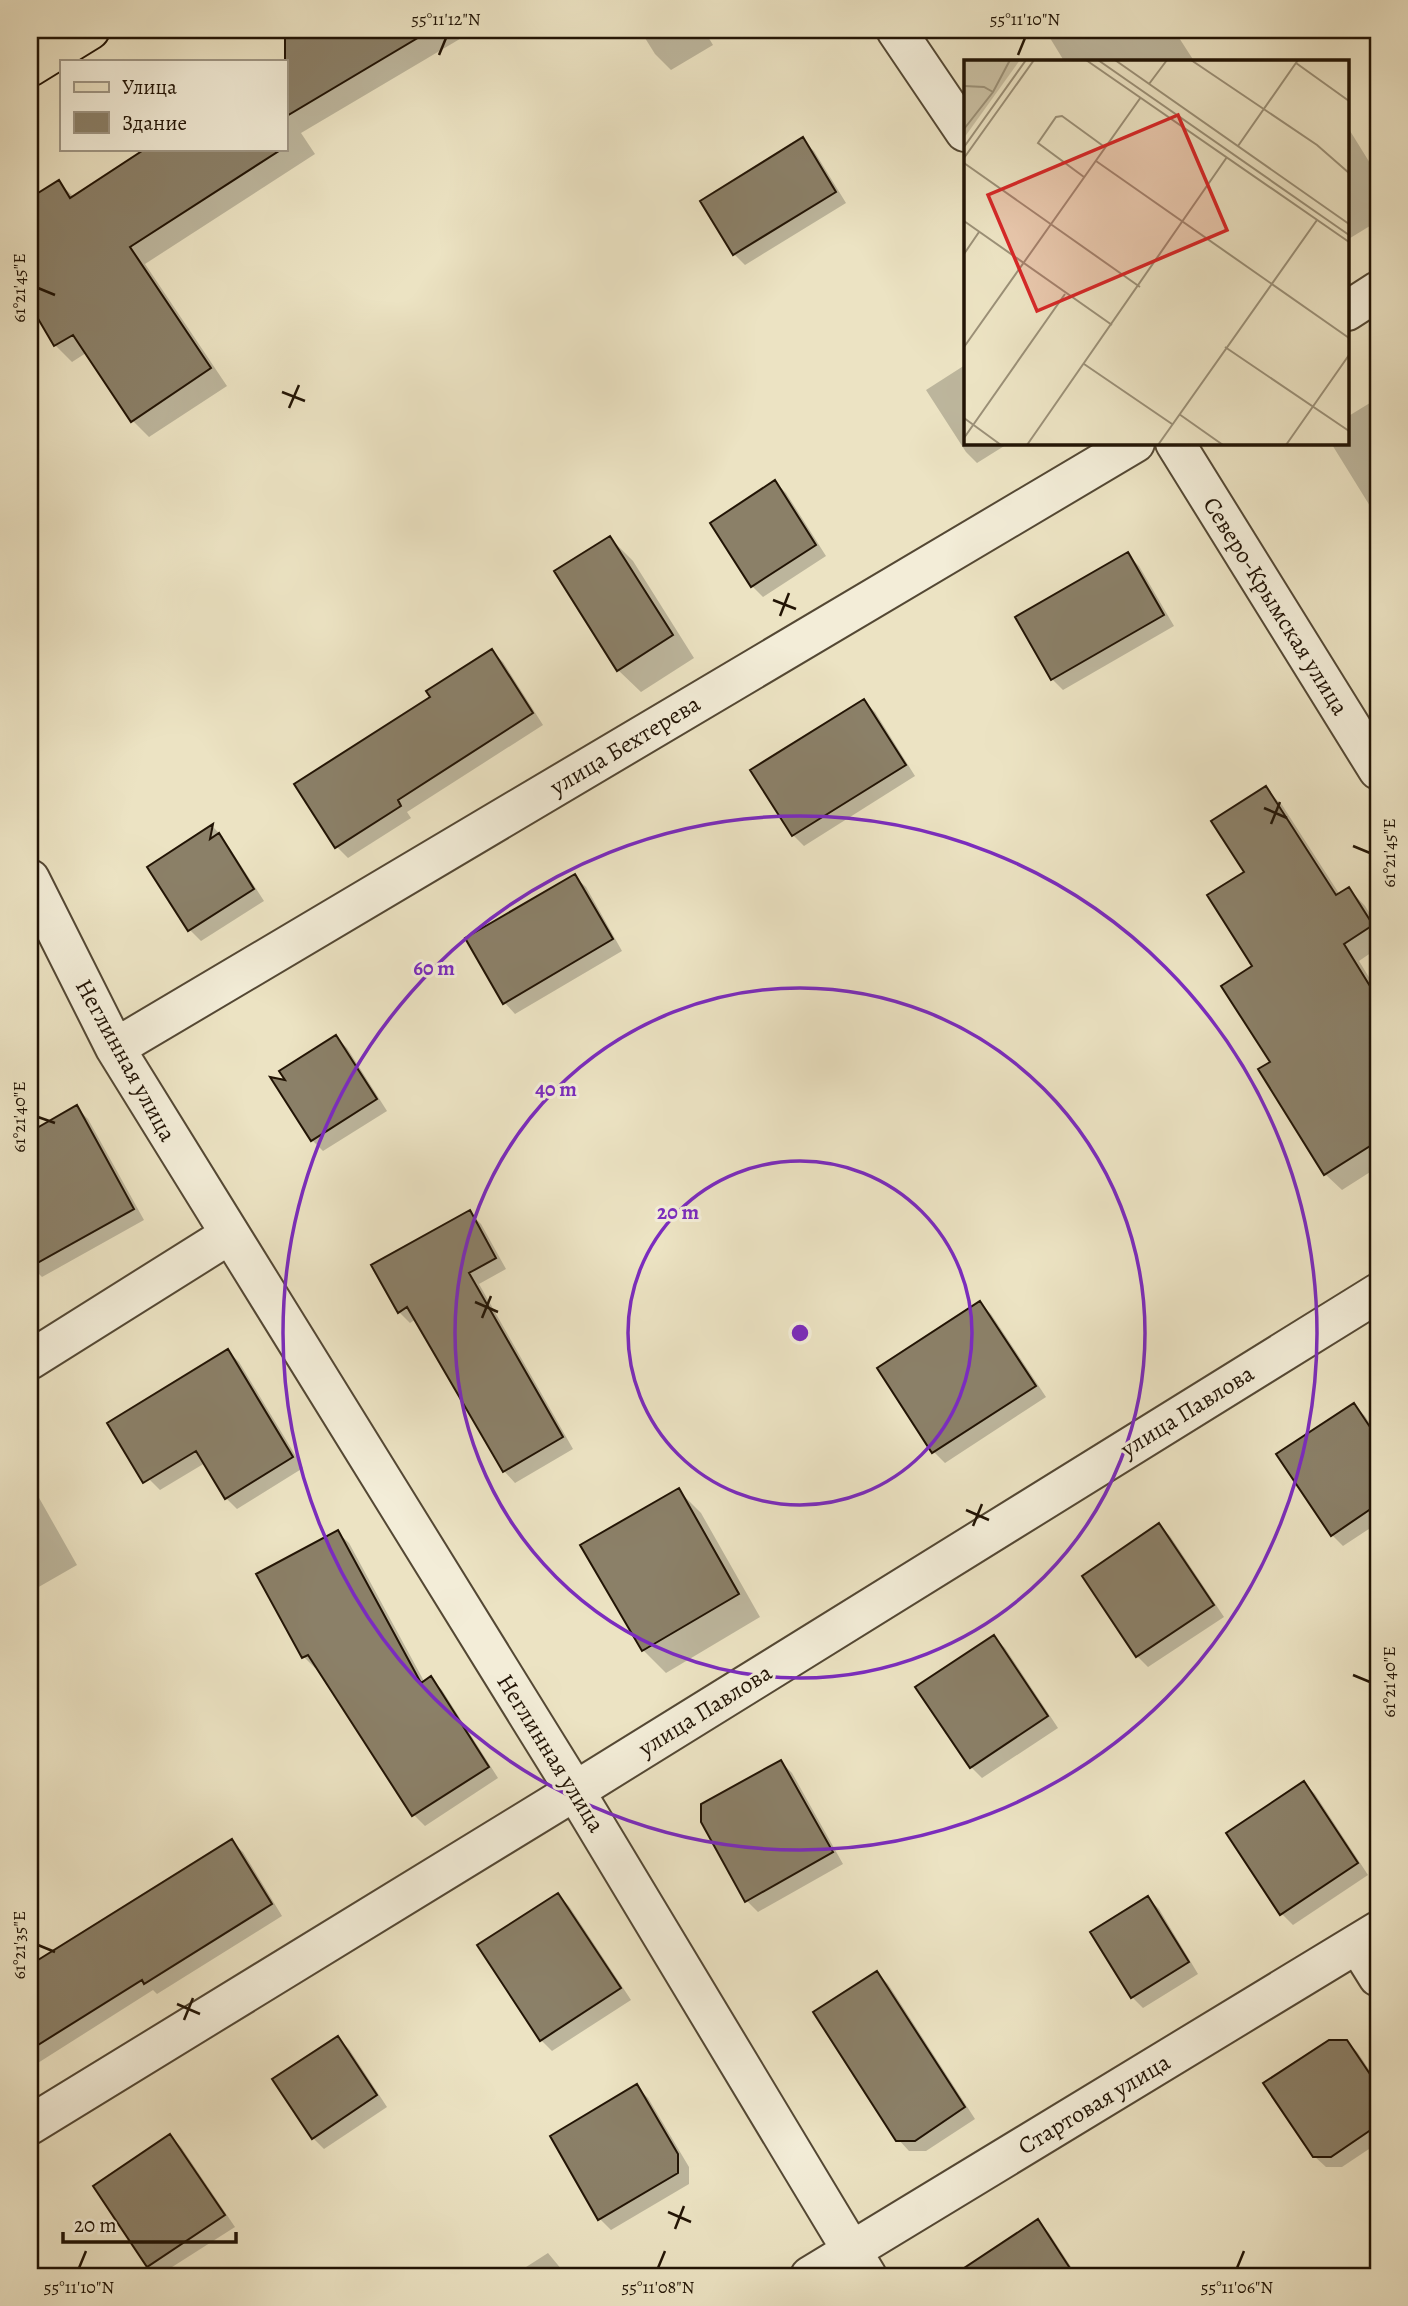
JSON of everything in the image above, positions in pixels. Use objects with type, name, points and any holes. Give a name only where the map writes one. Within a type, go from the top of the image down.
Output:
[{"type":"main road","points":[[30,67],[90,30]]},
{"type":"street","points":[[896,30],[964,131]]},
{"type":"street","points":[[1348,310],[1378,291]]},
{"type":"street","name":"улица Бехтерева","points":[[115,1048],[1133,444]]},
{"type":"street","name":"Северо-Крымская улица","points":[[1176,444],[1378,770]]},
{"type":"street","name":"Неглинная улица","points":[[30,880],[115,1048],[575,1791],[859,2264]]},
{"type":"street","points":[[30,1360],[229,1235]]},
{"type":"street","name":"улица Павлова","points":[[30,2125],[1378,1293]]},
{"type":"street","points":[[1368,1938],[1378,1977]]},
{"type":"street","name":"Стартовая улица","points":[[810,2276],[859,2264],[1368,1938]]},
{"type":"building","points":[[285,30],[431,30],[287,116]]},
{"type":"building","points":[[803,137],[836,192],[733,255],[700,201]]},
{"type":"building","points":[[143,150],[280,150],[130,247],[211,368],[131,422],[73,335],[54,346],[30,305],[30,198],[59,180],[70,198]]},
{"type":"building","points":[[775,480],[816,545],[751,587],[710,523]]},
{"type":"building","points":[[610,536],[673,635],[617,671],[554,571]]},
{"type":"building","points":[[1128,552],[1164,615],[1051,680],[1015,617]]},
{"type":"building","points":[[492,649],[533,713],[398,800],[401,806],[335,848],[294,784],[430,697],[426,691]]},
{"type":"building","points":[[864,699],[906,765],[792,836],[750,770]]},
{"type":"building","points":[[1266,786],[1336,895],[1349,887],[1373,925],[1344,944],[1378,999],[1378,1141],[1324,1175],[1258,1069],[1270,1062],[1221,986],[1252,966],[1207,895],[1244,872],[1211,821]]},
{"type":"building","points":[[213,824],[210,839],[219,833],[254,889],[188,931],[147,867]]},
{"type":"building","points":[[575,874],[613,939],[503,1004],[465,938]]},
{"type":"building","points":[[336,1035],[377,1099],[311,1141],[270,1077],[285,1080],[279,1071]]},
{"type":"building","points":[[77,1105],[134,1209],[30,1267],[30,1132]]},
{"type":"building","points":[[470,1210],[496,1258],[469,1273],[563,1437],[503,1472],[407,1307],[398,1313],[371,1265]]},
{"type":"building","points":[[980,1301],[1036,1386],[932,1453],[877,1368]]},
{"type":"building","points":[[228,1349],[293,1457],[225,1499],[196,1451],[143,1483],[107,1423]]},
{"type":"building","points":[[1354,1403],[1378,1439],[1378,1504],[1331,1536],[1276,1454]]},
{"type":"building","points":[[679,1488],[739,1594],[642,1651],[580,1545]]},
{"type":"building","points":[[1159,1523],[1214,1605],[1136,1657],[1082,1576]]},
{"type":"building","points":[[338,1530],[421,1683],[431,1676],[489,1767],[412,1816],[308,1655],[302,1658],[256,1574]]},
{"type":"building","points":[[994,1635],[1048,1716],[970,1768],[915,1687]]},
{"type":"building","points":[[781,1760],[833,1852],[745,1902],[701,1822],[701,1804]]},
{"type":"building","points":[[1304,1781],[1358,1863],[1280,1915],[1226,1833]]},
{"type":"building","points":[[232,1839],[272,1904],[144,1984],[142,1980],[30,2050],[30,1965]]},
{"type":"building","points":[[558,1893],[621,1988],[540,2041],[477,1945]]},
{"type":"building","points":[[1148,1896],[1189,1962],[1131,1998],[1090,1932]]},
{"type":"building","points":[[877,1971],[965,2107],[915,2141],[896,2141],[813,2012]]},
{"type":"building","points":[[338,2036],[377,2095],[312,2139],[272,2079]]},
{"type":"building","points":[[1329,2040],[1347,2040],[1378,2086],[1378,2125],[1331,2157],[1313,2157],[1263,2083]]},
{"type":"building","points":[[637,2084],[678,2154],[678,2173],[598,2220],[550,2136]]},
{"type":"building","points":[[170,2134],[225,2215],[147,2267],[93,2186]]},
{"type":"building","points":[[1038,2219],[1075,2276],[952,2276]]}]
